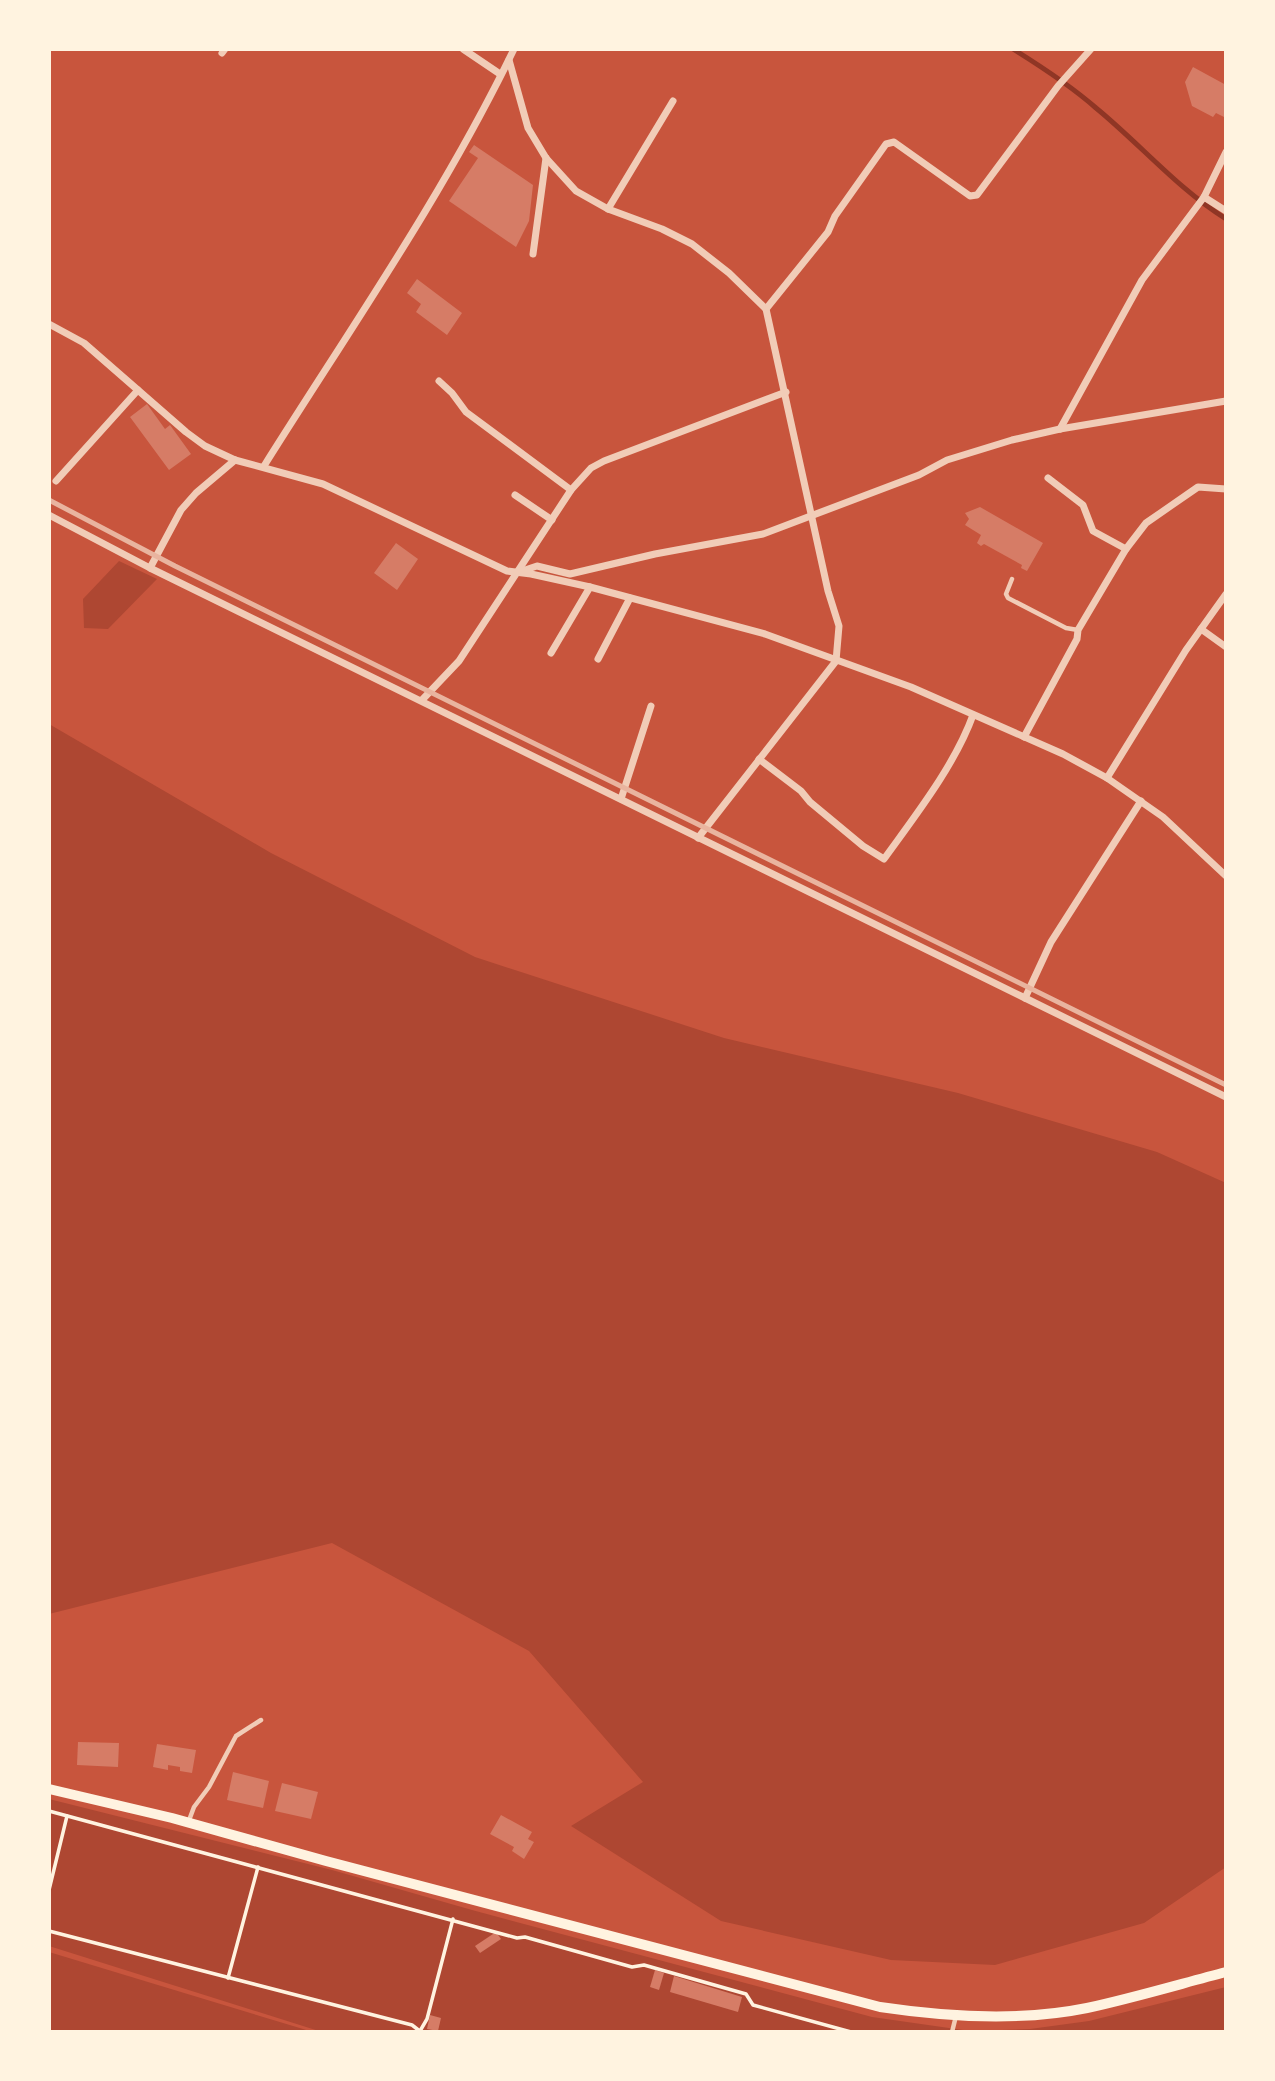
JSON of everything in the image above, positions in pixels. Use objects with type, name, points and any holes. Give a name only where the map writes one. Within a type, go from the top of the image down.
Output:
[{"type":"main road","points":[[49,1789],[775,1981],[954,2025],[1085,2009],[1226,1972]]},
{"type":"street","points":[[463,49],[500,74]]},
{"type":"street","points":[[264,467],[424,217],[514,49]]},
{"type":"street","points":[[766,309],[828,232],[835,216],[886,144],[894,142],[970,196],[977,195],[1058,86],[1091,49]]},
{"type":"street","points":[[509,60],[528,128],[546,158],[576,191],[608,209],[662,229],[692,244],[729,273],[766,309],[828,591],[839,626],[836,661],[698,838]]},
{"type":"street","points":[[608,209],[673,101]]},
{"type":"street","points":[[1060,429],[1142,280],[1202,200],[1226,152]]},
{"type":"street","points":[[533,254],[546,158]]},
{"type":"street","points":[[1202,200],[1226,211]]},
{"type":"street","points":[[49,324],[84,343],[195,439],[222,455],[323,484],[508,571],[590,587],[765,634],[911,687],[1063,754],[1107,778],[1172,825],[1226,876]]},
{"type":"street","points":[[439,382],[452,393],[466,412],[571,490]]},
{"type":"street","points":[[56,481],[138,390]]},
{"type":"street","points":[[422,700],[459,661],[571,490],[591,468],[786,392]]},
{"type":"street","points":[[518,573],[537,566],[570,574],[655,554],[763,534],[919,475],[947,460],[1012,440],[1060,429],[1226,401]]},
{"type":"street","points":[[150,568],[181,510],[196,493],[235,460]]},
{"type":"street","points":[[1048,478],[1083,505],[1093,531],[1126,549]]},
{"type":"street","points":[[1024,737],[1077,639],[1078,630],[1126,549],[1146,523],[1198,488],[1226,489]]},
{"type":"street","points":[[515,495],[552,520]]},
{"type":"street","points":[[49,515],[150,568],[1226,1097]]},
{"type":"street","points":[[551,653],[590,587]]},
{"type":"street","points":[[1107,778],[1226,594]]},
{"type":"street","points":[[598,659],[630,598]]},
{"type":"street","points":[[1201,629],[1226,647]]},
{"type":"street","points":[[621,799],[651,706]]},
{"type":"street","points":[[759,759],[801,791],[810,802],[863,846],[884,859],[930,795],[969,727],[973,715]]},
{"type":"street","points":[[1026,998],[1051,942],[1141,801]]},
{"type":"lane","points":[[1012,579],[1006,594],[1008,598],[1066,628],[1078,630]]},
{"type":"lane","points":[[188,1824],[194,1807],[209,1787],[236,1736],[261,1720]]},
{"type":"path","points":[[49,1811],[632,1967],[644,1965],[746,1994],[753,2006],[851,2032]]},
{"type":"path","points":[[49,1890],[67,1816]]},
{"type":"path","points":[[228,1978],[258,1867]]},
{"type":"path","points":[[49,1931],[412,2025],[420,2031],[427,2020],[453,1919]]},
{"type":"shaded area","points":[[119,561],[157,579],[108,629],[84,628],[83,599]]},
{"type":"shaded area","points":[[49,724],[271,853],[475,957],[724,1038],[958,1093],[1157,1152],[1226,1183],[1226,1867],[1144,1923],[995,1965],[891,1960],[721,1921],[571,1826],[643,1782],[529,1651],[332,1543],[49,1614]]},
{"type":"shaded area","points":[[49,1799],[332,1870],[872,2017],[970,2031],[1030,2029],[1089,2021],[1226,1987],[1226,2032],[322,2032],[49,1946]]},
{"type":"shaded area","points":[[49,1952],[303,2029],[312,2032],[49,2032]]},
{"type":"building","points":[[1193,67],[1226,85],[1226,118],[1216,113],[1213,117],[1192,106],[1185,82]]},
{"type":"building","points":[[474,145],[533,185],[529,221],[516,247],[449,201],[478,158],[469,152]]},
{"type":"building","points":[[417,279],[462,313],[447,335],[416,312],[421,304],[407,293]]},
{"type":"building","points":[[147,404],[165,429],[170,425],[191,454],[169,470],[130,417]]},
{"type":"building","points":[[980,507],[1043,543],[1027,571],[1021,568],[1022,565],[984,544],[981,546],[977,543],[981,535],[965,525],[969,519],[965,513]]},
{"type":"building","points":[[396,543],[418,559],[397,590],[374,573]]},
{"type":"building","points":[[78,1742],[119,1743],[118,1767],[77,1765]]},
{"type":"building","points":[[157,1744],[196,1750],[192,1773],[168,1765],[168,1770],[153,1767]]},
{"type":"building","points":[[233,1772],[269,1781],[263,1808],[227,1800]]},
{"type":"building","points":[[282,1783],[318,1792],[311,1819],[275,1811]]},
{"type":"building","points":[[501,1815],[532,1832],[528,1839],[534,1842],[524,1859],[512,1851],[514,1847],[490,1834]]},
{"type":"building","points":[[496,1932],[501,1939],[480,1953],[475,1946]]},
{"type":"building","points":[[655,1970],[664,1973],[659,1990],[650,1987]]},
{"type":"building","points":[[674,1976],[742,1997],[738,2012],[670,1992]]},
{"type":"building","points":[[430,2015],[441,2018],[438,2031],[427,2029]]},
{"type":"waterway","points":[[1013,49],[1086,100],[1175,180],[1226,219]]},
{"type":"railway","points":[[49,500],[175,566],[1226,1085]]}]
